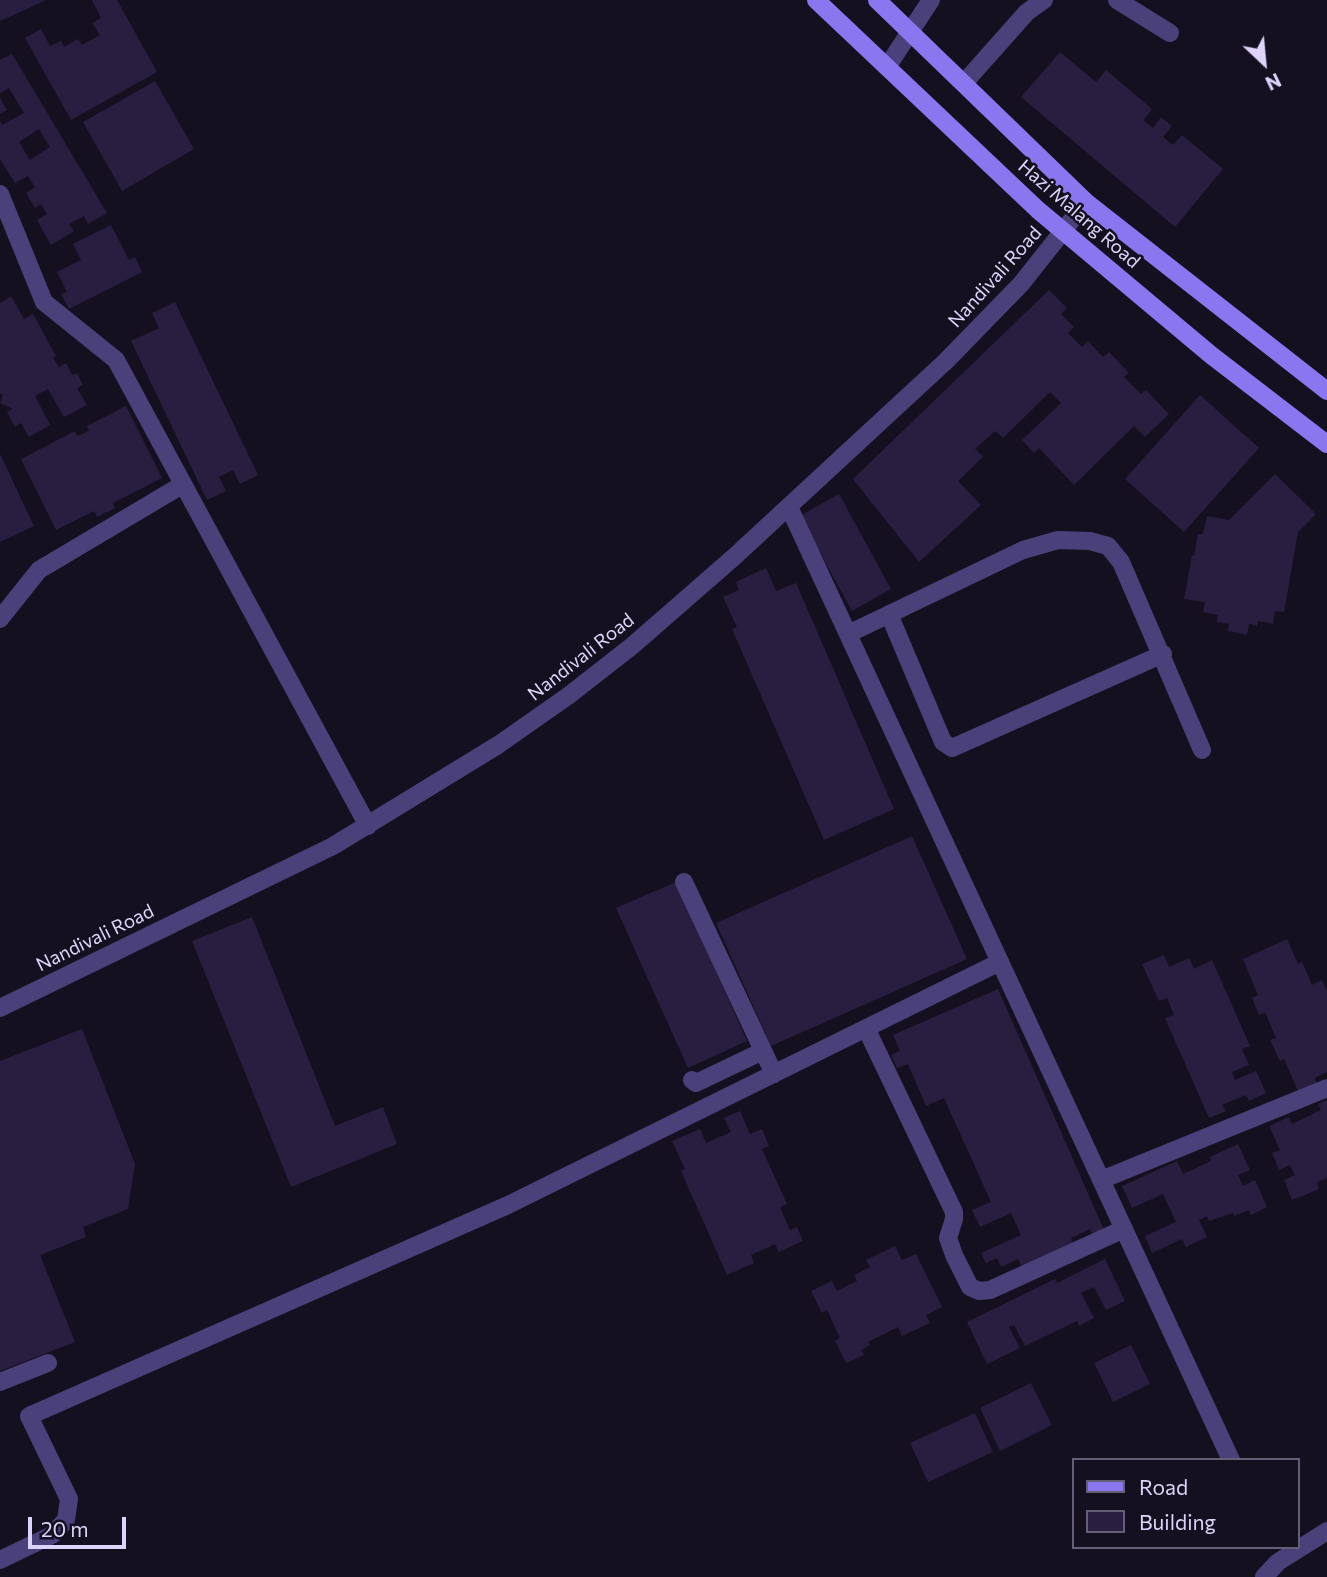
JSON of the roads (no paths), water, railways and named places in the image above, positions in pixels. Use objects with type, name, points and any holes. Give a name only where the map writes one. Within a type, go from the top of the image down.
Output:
[{"type":"main road","name":"Hazi Malang Road","points":[[816,0],[1038,210],[1212,355],[1327,444]]},
{"type":"main road","name":"Hazi Malang Road","points":[[877,0],[1086,202],[1327,391]]},
{"type":"street","points":[[887,67],[932,0]]},
{"type":"street","points":[[964,83],[1027,12],[1044,0]]},
{"type":"street","points":[[1117,0],[1170,33]]},
{"type":"street","points":[[0,194],[44,302],[116,360],[368,825]]},
{"type":"street","name":"Nandivali Road","points":[[0,1008],[333,846],[498,746],[568,696],[632,646],[789,507],[946,361],[1021,284],[1086,202]]},
{"type":"street","points":[[0,619],[39,570],[182,485]]},
{"type":"street","points":[[789,507],[1230,1458]]},
{"type":"street","points":[[848,634],[1023,550],[1058,540],[1090,541],[1108,546],[1121,562],[1163,654],[1202,750]]},
{"type":"street","points":[[889,614],[943,742],[952,748],[1163,654]]},
{"type":"street","points":[[684,882],[774,1074]]},
{"type":"street","points":[[0,1560],[52,1535],[66,1520],[69,1499],[29,1416],[508,1205],[1000,962]]},
{"type":"street","points":[[866,1028],[954,1212],[948,1238],[970,1287],[979,1291],[990,1290],[1124,1228]]},
{"type":"street","points":[[692,1080],[696,1083],[763,1051]]},
{"type":"street","points":[[1101,1180],[1327,1088]]},
{"type":"street","points":[[0,1382],[48,1363]]},
{"type":"street","points":[[1299,1544],[1327,1531]]},
{"type":"street","points":[[1264,1577],[1275,1555]]}]
